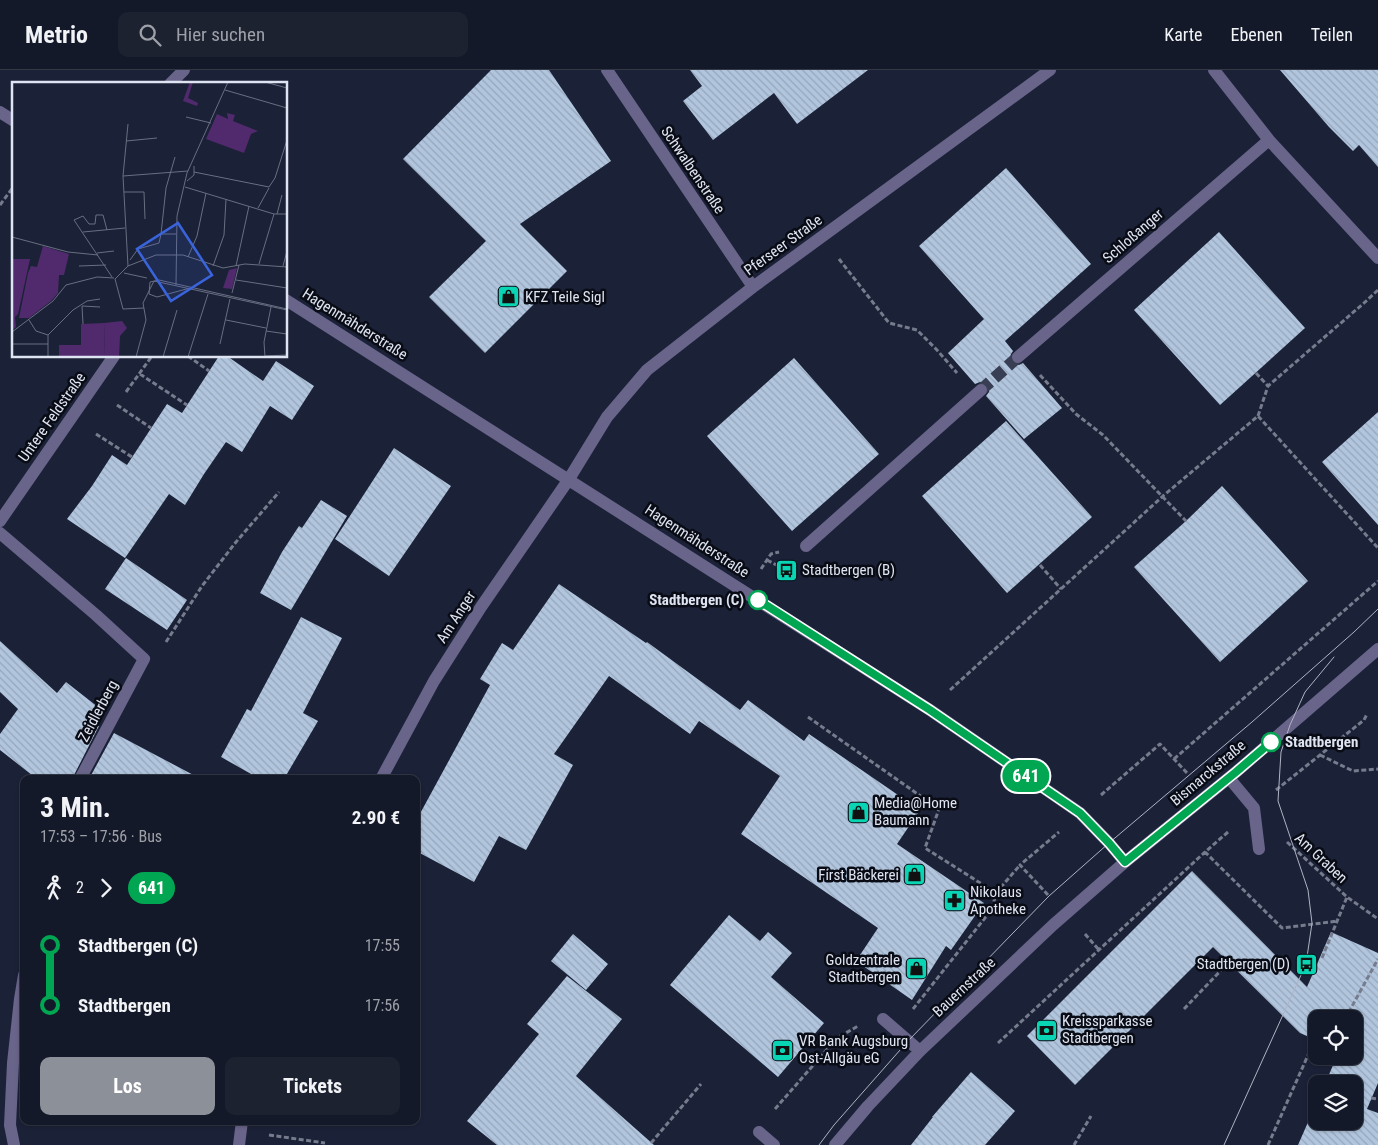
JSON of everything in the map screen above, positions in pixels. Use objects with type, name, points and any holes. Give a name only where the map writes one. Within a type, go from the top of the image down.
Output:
[{"type":"street","points":[[172,82],[184,70]]},
{"type":"street","name":"Schwalbenstraße","points":[[607,70],[753,287]]},
{"type":"street","name":"Pferseer Straße","points":[[569,479],[607,417],[647,370],[753,287],[1050,70]]},
{"type":"street","points":[[1214,70],[1269,140],[1378,258]]},
{"type":"street","points":[[0,112],[12,120]]},
{"type":"street","name":"Schloßanger","points":[[1020,355],[1269,140]]},
{"type":"street","name":"Hagenmähderstraße","points":[[288,301],[930,710],[1080,813],[1125,862]]},
{"type":"street","name":"Untere Feldstraße","points":[[0,521],[113,358]]},
{"type":"street","points":[[806,546],[981,390]]},
{"type":"street","name":"Am Anger","points":[[383,775],[434,681],[476,614],[569,479]]},
{"type":"street","points":[[0,533],[96,615],[144,659]]},
{"type":"street","name":"Bismarckstraße","points":[[1125,862],[1229,778],[1378,649]]},
{"type":"street","name":"Zeidlerberg","points":[[82,775],[144,659]]},
{"type":"street","points":[[1229,778],[1254,808],[1259,849]]},
{"type":"street","name":"Bauernstraße","points":[[835,1145],[868,1106],[920,1051],[1053,925],[1125,862]]},
{"type":"street","points":[[14,1145],[10,1125],[13,1063],[20,999]]},
{"type":"street","points":[[883,1019],[920,1051]]},
{"type":"street","points":[[239,1145],[241,1126]]},
{"type":"street","points":[[759,1132],[774,1145]]},
{"type":"path","points":[[0,205],[12,189]]},
{"type":"path","points":[[822,237],[889,323],[917,330],[957,372]]},
{"type":"path","points":[[930,710],[1163,496],[1258,416],[1268,386],[1378,290]]},
{"type":"path","points":[[1020,355],[1076,414],[1103,435],[1186,521]]},
{"type":"path","points":[[191,358],[209,371]]},
{"type":"path","points":[[1256,373],[1268,386]]},
{"type":"path","points":[[140,374],[187,405]]},
{"type":"path","points":[[117,404],[151,428]]},
{"type":"path","points":[[1258,416],[1378,548]]},
{"type":"path","points":[[96,434],[132,457]]},
{"type":"path","points":[[144,659],[166,642],[202,586],[236,542],[279,492]]},
{"type":"path","points":[[745,592],[771,554],[806,546]]},
{"type":"path","points":[[767,560],[786,570]]},
{"type":"path","points":[[1040,564],[1061,589]]},
{"type":"path","points":[[1174,759],[1378,580]]},
{"type":"path","points":[[998,1043],[1254,808],[1364,720],[1367,714]]},
{"type":"path","points":[[808,717],[939,809],[926,848],[996,892]]},
{"type":"path","points":[[1320,755],[1353,771],[1378,769]]},
{"type":"path","name":"Am Graben","points":[[1254,808],[1295,850],[1347,897],[1378,919]]},
{"type":"path","points":[[1205,852],[1282,928],[1338,921]]},
{"type":"path","points":[[895,1030],[992,910],[996,892],[1020,865]]},
{"type":"path","points":[[1322,958],[1347,897]]},
{"type":"path","points":[[1349,1010],[1378,959]]},
{"type":"path","points":[[1184,1009],[1228,963]]},
{"type":"path","points":[[759,1132],[780,1102],[837,1038],[860,1025],[883,1019]]},
{"type":"path","points":[[1268,1145],[1308,1055]]},
{"type":"path","points":[[651,1142],[701,1084]]},
{"type":"path","points":[[1371,1098],[1378,1099]]},
{"type":"path","points":[[1074,1145],[1091,1116]]},
{"type":"path","points":[[241,1126],[325,1143]]},
{"type":"building","points":[[491,70],[549,70],[611,161],[520,224],[567,271],[485,353],[429,297],[486,241],[403,159]]},
{"type":"building","points":[[690,70],[868,70],[797,124],[774,93],[713,140],[683,101],[702,86]]},
{"type":"building","points":[[1280,70],[1378,70],[1378,167],[1359,145],[1353,151],[1329,127]]},
{"type":"building","points":[[1006,168],[1091,264],[1005,341],[1013,351],[1010,358],[1012,363],[1019,365],[1023,363],[1062,408],[1024,439],[986,396],[989,392],[987,384],[980,382],[975,384],[948,353],[984,319],[919,246]]},
{"type":"building","points":[[1219,232],[1305,328],[1220,405],[1134,310]]},
{"type":"building","points":[[218,358],[230,358],[263,381],[276,361],[314,386],[292,420],[270,406],[242,452],[226,442],[185,505],[169,494],[125,558],[67,519],[112,455],[127,465],[167,404],[182,413]]},
{"type":"building","points":[[794,358],[879,454],[792,531],[707,436]]},
{"type":"building","points":[[1378,412],[1378,525],[1322,462]]},
{"type":"building","points":[[1006,421],[1092,517],[1007,593],[922,496]]},
{"type":"building","points":[[394,448],[451,486],[389,576],[335,539]]},
{"type":"building","points":[[1222,486],[1308,581],[1220,662],[1134,567]]},
{"type":"building","points":[[321,500],[347,516],[291,610],[260,593],[282,552],[299,526],[302,528]]},
{"type":"building","points":[[126,558],[187,600],[167,630],[105,589]]},
{"type":"building","points":[[559,584],[647,642],[740,710],[748,700],[804,741],[809,734],[920,810],[897,844],[984,903],[951,950],[946,946],[912,1000],[856,961],[878,928],[741,834],[780,776],[699,721],[690,734],[609,676],[554,754],[573,765],[526,850],[499,836],[474,882],[420,853],[420,814],[490,685],[480,679],[502,643],[513,650]]},
{"type":"building","points":[[301,617],[342,638],[303,713],[318,721],[286,775],[253,775],[221,757],[247,709],[251,711]]},
{"type":"building","points":[[0,641],[57,693],[66,682],[103,711],[94,723],[99,726],[74,775],[32,775],[0,750],[0,734],[18,709],[0,692]]},
{"type":"building","points":[[114,733],[193,775],[91,775]]},
{"type":"building","points":[[1192,871],[1307,987],[1331,932],[1378,953],[1378,1083],[1367,1109],[1378,1113],[1378,1145],[1298,1145],[1308,1122],[1308,1130],[1363,1130],[1363,1075],[1329,1075],[1333,1065],[1363,1065],[1363,1010],[1308,1010],[1308,1036],[1300,1033],[1213,947],[1075,1085],[1027,1036]]},
{"type":"building","points":[[729,915],[760,941],[768,932],[792,953],[771,977],[824,1023],[778,1077],[670,985]]},
{"type":"building","points":[[573,934],[608,964],[586,990],[551,961]]},
{"type":"building","points":[[567,976],[622,1019],[576,1076],[654,1145],[497,1145],[467,1121],[539,1034],[527,1024]]},
{"type":"building","points":[[971,1072],[1015,1111],[985,1145],[911,1145],[932,1117]]},
{"type":"tunnel","points":[[981,390],[1018,357]]},
{"type":"tram line","points":[[819,1145],[834,1125],[908,1041],[1049,896],[1252,722],[1378,609]]},
{"type":"tram line","points":[[1224,1145],[1306,964],[1312,923],[1308,890],[1278,801],[1281,752],[1290,725],[1305,692],[1334,657]]},
{"type":"bus line","name":"641","points":[[758,600],[930,710],[1080,813],[1125,862],[1271,742]]},
{"type":"place","name":"KFZ Teile Sigl","points":[[509,297]]},
{"type":"place","name":"Stadtbergen (B)","points":[[786,570]]},
{"type":"place","name":"Stadtbergen (C)","points":[[758,600]]},
{"type":"place","name":"Stadtbergen","points":[[1271,742]]},
{"type":"place","name":"Media@Home Baumann","points":[[858,812]]},
{"type":"place","name":"First Bäckerei","points":[[915,875]]},
{"type":"place","name":"Nikolaus Apotheke","points":[[954,901]]},
{"type":"place","name":"Stadtbergen (D)","points":[[1306,964]]},
{"type":"place","name":"Goldzentrale Stadtbergen","points":[[916,969]]},
{"type":"place","name":"Kreissparkasse Stadtbergen","points":[[1046,1030]]},
{"type":"place","name":"VR Bank Augsburg Ost-Allgäu eG","points":[[783,1050]]}]
